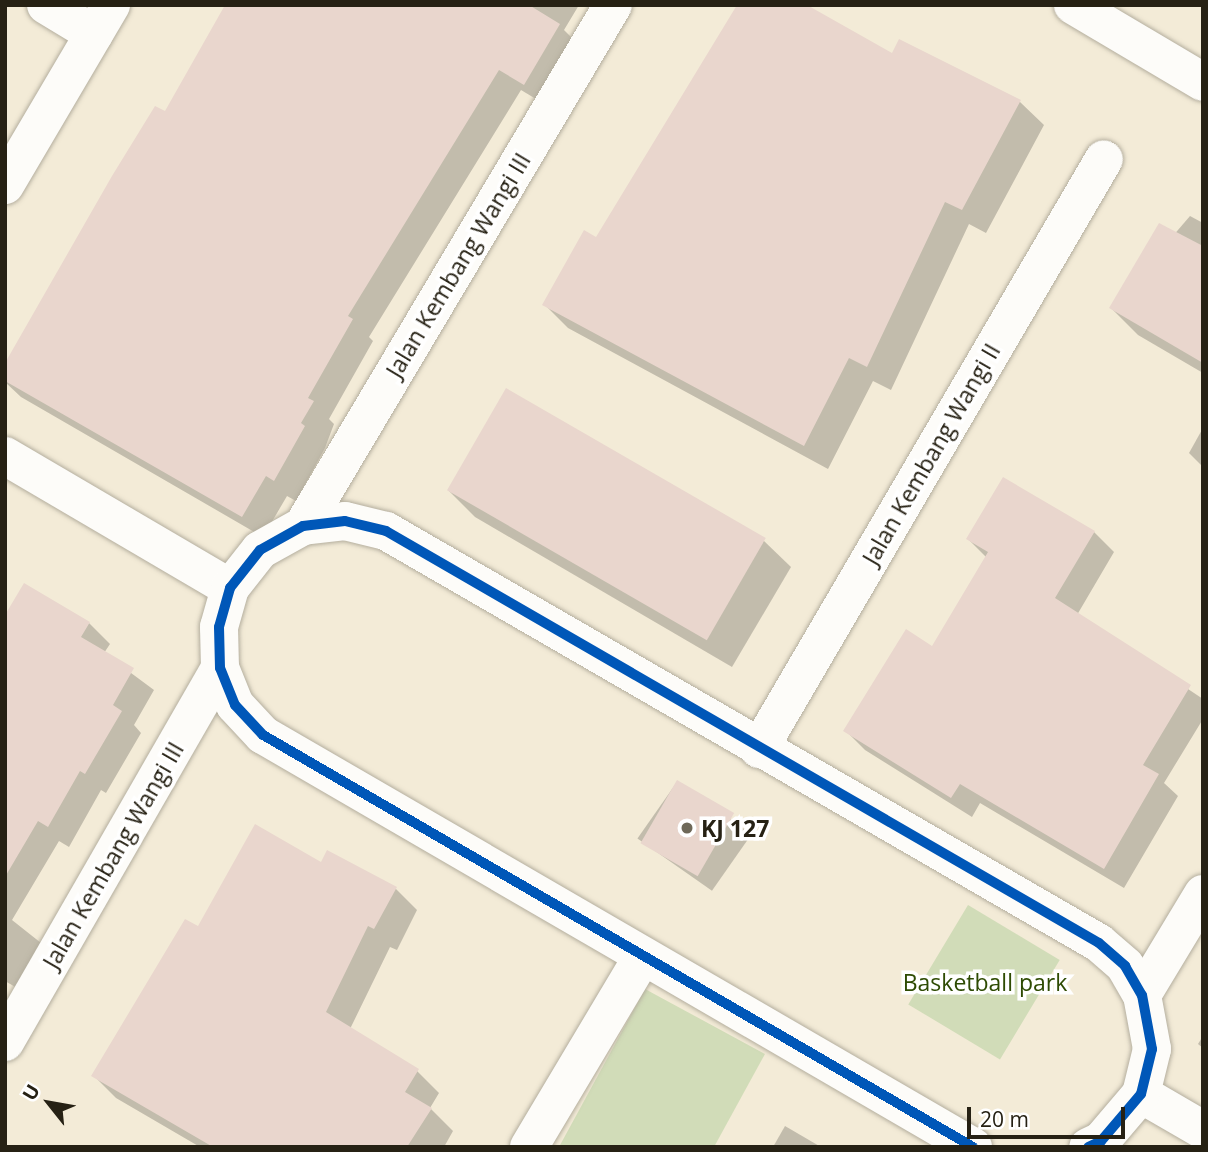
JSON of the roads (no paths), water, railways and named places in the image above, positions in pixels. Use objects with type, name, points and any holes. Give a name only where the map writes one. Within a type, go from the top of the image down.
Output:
[{"type":"street","points":[[5,186],[103,19],[46,5]]},
{"type":"street","name":"Jalan Kembang Wangi III","points":[[303,526],[613,5]]},
{"type":"street","points":[[1073,5],[1203,82]]},
{"type":"street","name":"Jalan Kembang Wangi II","points":[[759,749],[1104,159]]},
{"type":"street","points":[[5,456],[230,588]]},
{"type":"street","points":[[973,1147],[263,735],[236,705],[220,668],[219,627],[230,588],[260,550],[303,526],[345,522],[386,531],[759,749],[1099,943],[1125,966],[1142,996],[1152,1049],[1141,1094],[1101,1141],[1088,1147]]},
{"type":"street","name":"Jalan Kembang Wangi III","points":[[5,1042],[220,668]]},
{"type":"street","points":[[1142,996],[1203,894]]},
{"type":"street","points":[[529,1147],[643,956]]},
{"type":"street","points":[[1141,1094],[1203,1130]]},
{"type":"place","name":"KJ 127","points":[[687,828]]},
{"type":"park label","name":"Basketball park","points":[[985,982]]}]
